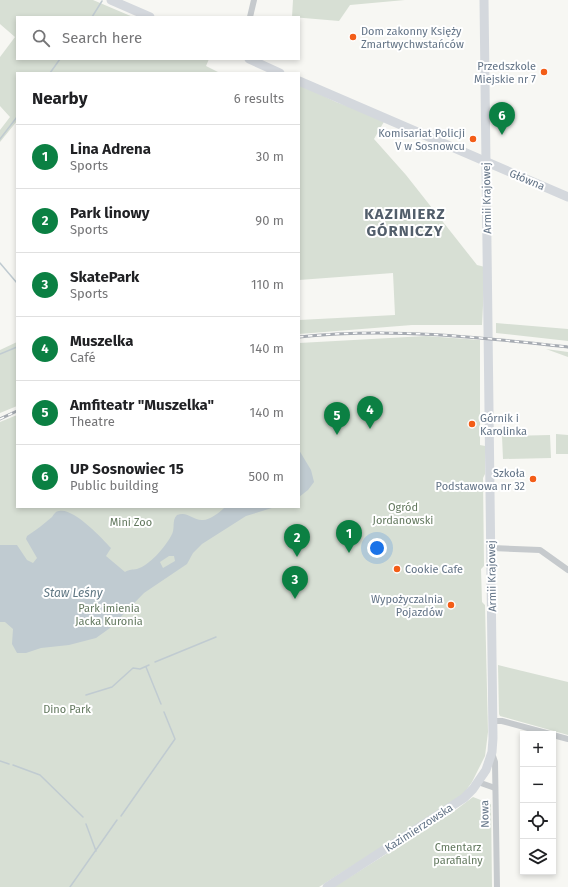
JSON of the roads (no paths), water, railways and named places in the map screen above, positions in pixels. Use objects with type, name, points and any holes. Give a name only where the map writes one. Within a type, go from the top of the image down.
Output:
[{"type":"street","points":[[111,0],[148,16]]},
{"type":"street","points":[[250,16],[254,0]]},
{"type":"street","name":"Armii Krajowej","points":[[484,0],[494,721],[492,752]]},
{"type":"street","points":[[251,60],[278,72]]},
{"type":"street","name":"Główna","points":[[300,81],[568,197]]},
{"type":"street","points":[[467,153],[480,149],[486,142]]},
{"type":"street","points":[[492,548],[540,550],[568,570]]},
{"type":"street","points":[[494,721],[502,721],[540,731]]},
{"type":"street","points":[[556,735],[568,739]]},
{"type":"street","name":"Kazimierzowska","points":[[327,887],[464,798],[486,770],[492,752]]},
{"type":"street","name":"Nowa","points":[[492,752],[495,762],[497,887]]},
{"type":"street","name":"Nowa","points":[[478,782],[495,788]]},
{"type":"water","points":[[300,452],[311,470],[314,482],[308,490],[300,496]]},
{"type":"water","name":"Staw Leśny","points":[[224,508],[272,508],[246,516],[202,544],[193,553],[187,564],[144,593],[110,628],[96,638],[69,645],[41,648],[26,653],[17,653],[12,644],[13,629],[5,622],[0,622],[0,545],[17,545],[27,560],[33,563],[37,558],[26,539],[27,536],[46,522],[56,512],[65,511],[79,518],[101,537],[111,548],[106,556],[125,572],[142,567],[157,555],[173,531],[174,520],[177,515],[184,514],[199,520],[205,520],[214,516]],"holes":[[[169,556],[174,556],[175,561],[163,568],[160,562]]]},
{"type":"waterway","points":[[93,16],[102,1]]},
{"type":"waterway","points":[[51,72],[59,60]]},
{"type":"waterway","points":[[0,139],[16,118]]},
{"type":"waterway","points":[[0,263],[16,282]]},
{"type":"waterway","points":[[0,354],[16,347]]},
{"type":"waterway","points":[[155,662],[216,637]]},
{"type":"waterway","points":[[86,695],[112,687],[133,668],[140,669],[149,665]]},
{"type":"waterway","points":[[146,667],[161,704]]},
{"type":"waterway","points":[[121,816],[175,739],[164,712]]},
{"type":"waterway","points":[[0,761],[9,764]]},
{"type":"waterway","points":[[13,765],[40,775],[83,817]]},
{"type":"waterway","points":[[70,887],[117,820]]},
{"type":"waterway","points":[[86,824],[96,851]]},
{"type":"railway","points":[[300,337],[366,333],[434,334],[568,347]]},
{"type":"railway","points":[[0,419],[16,411]]},
{"type":"place","name":"Dom zakonny Księży Zmartwychwstańców","points":[[353,37]]},
{"type":"place","name":"Przedszkole Miejskie nr 7","points":[[544,72]]},
{"type":"place","name":"UP Sosnowiec 15","points":[[502,135]]},
{"type":"place","name":"Komisariat Policji V w Sosnowcu","points":[[473,139]]},
{"type":"place","name":"Górnik i Karolinka","points":[[472,424]]},
{"type":"place","name":"Muszelka","points":[[370,429]]},
{"type":"place","name":"Amfiteatr \"Muszelka\"","points":[[337,435]]},
{"type":"place","name":"Szkoła Podstawowa nr 32","points":[[533,479]]},
{"type":"place","name":"Lina Adrena","points":[[349,553]]},
{"type":"place","name":"Park linowy","points":[[297,557]]},
{"type":"place","name":"Cookie Cafe","points":[[397,569]]},
{"type":"place","name":"SkatePark","points":[[295,599]]},
{"type":"place","name":"Wypożyczalnia Pojazdów","points":[[451,605]]},
{"type":"district","name":"KAZIMIERZ GÓRNICZY","points":[[405,222]]},
{"type":"park label","name":"Ogród Jordanowski","points":[[403,513]]},
{"type":"park label","name":"Mini Zoo","points":[[131,522]]},
{"type":"park label","name":"Park imienia Jacka Kuronia","points":[[109,614]]},
{"type":"park label","name":"Dino Park","points":[[67,709]]},
{"type":"park label","name":"Cmentarz parafialny","points":[[458,853]]}]
